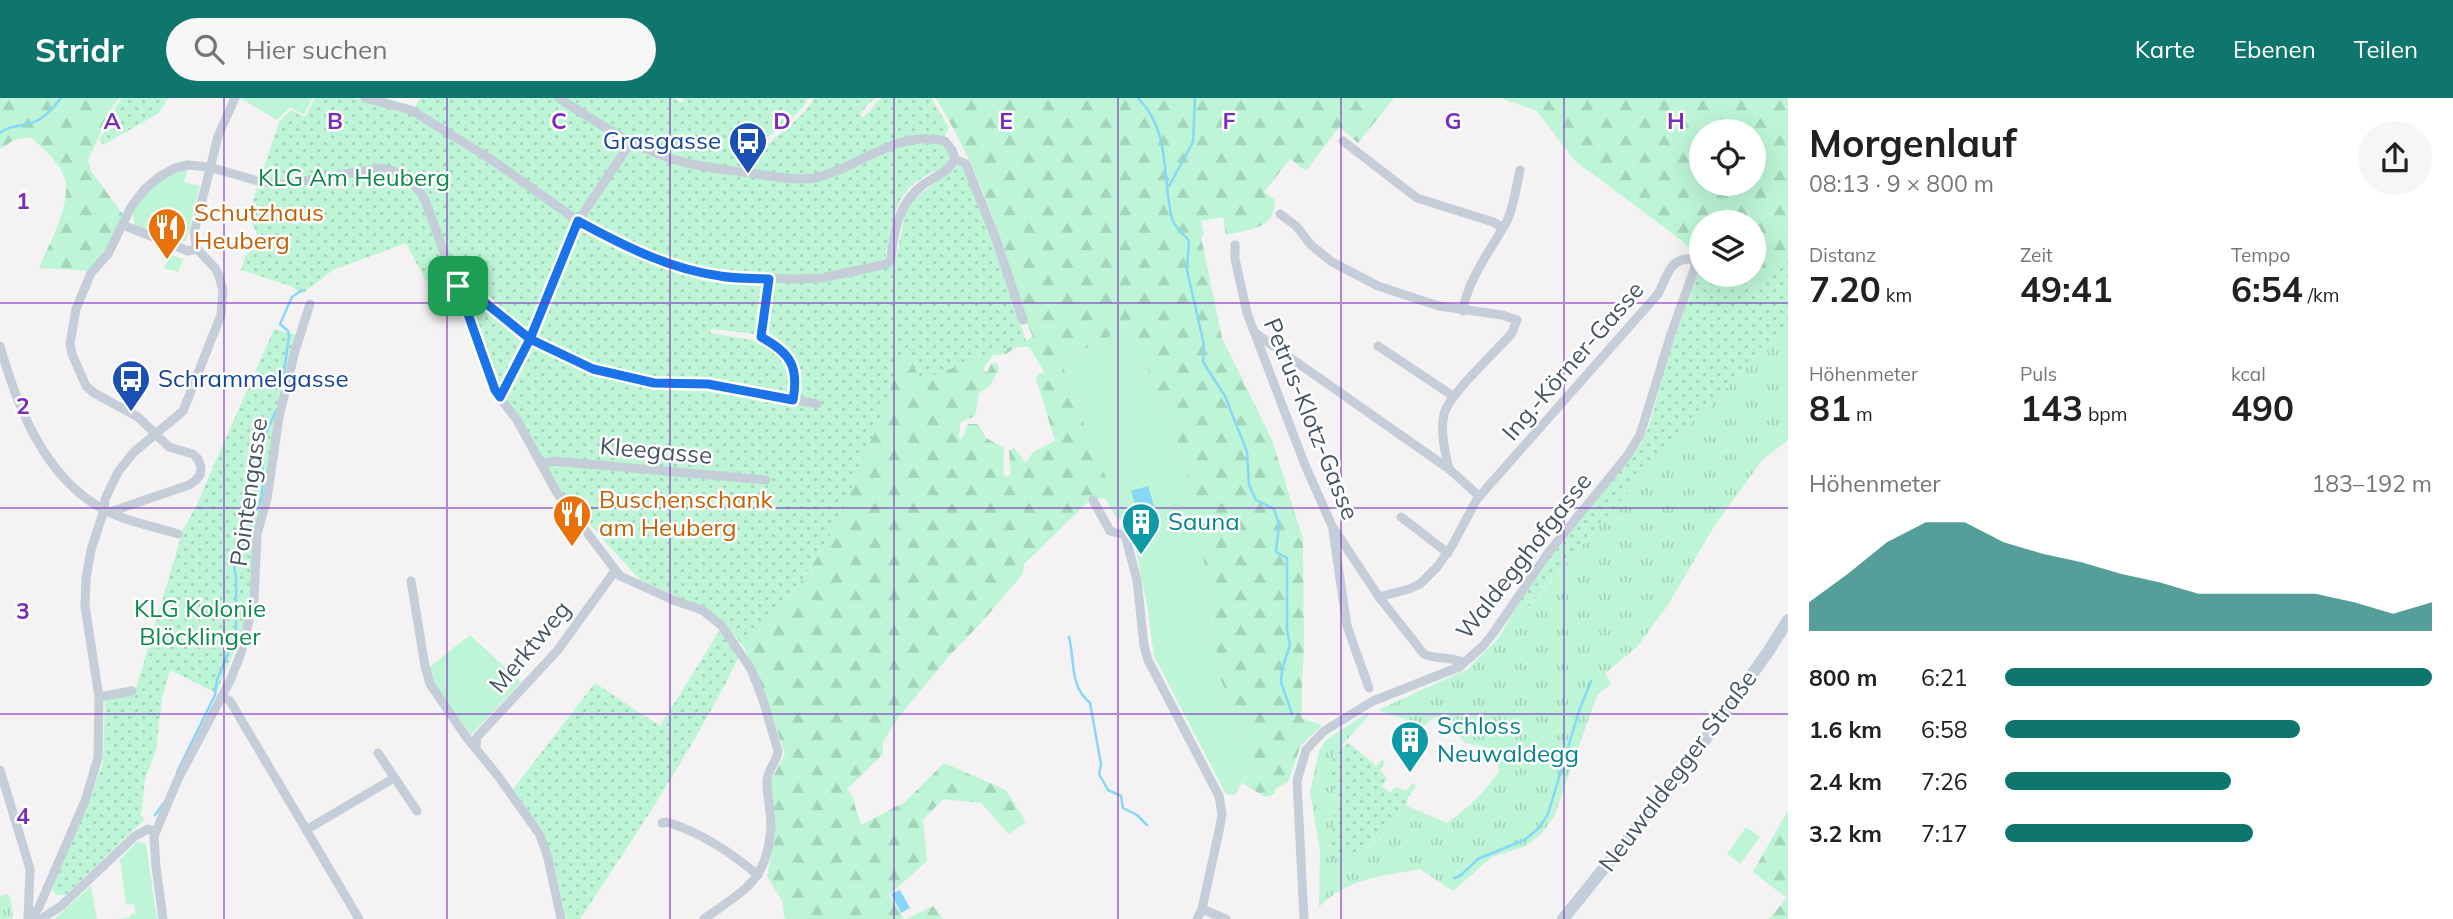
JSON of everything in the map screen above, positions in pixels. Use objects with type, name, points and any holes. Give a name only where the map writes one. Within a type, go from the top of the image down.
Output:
[{"type":"main road","name":"Neuwaldegger Straße","points":[[1563,919],[1684,769],[1788,620]]},
{"type":"street","points":[[30,919],[44,895],[93,779],[98,758],[99,697],[85,606],[88,569],[107,511],[105,499],[118,472],[134,452],[177,418],[188,402],[221,315],[223,291],[219,276],[213,265],[197,249],[195,226],[218,136],[235,98]]},
{"type":"street","points":[[365,98],[411,110],[492,160],[578,221],[644,254],[721,276],[822,278],[887,264],[891,259],[900,212],[906,200],[924,184],[951,167],[955,159],[945,141],[910,140],[897,142],[851,165],[819,177],[792,179],[686,163],[631,142],[559,98]]},
{"type":"street","points":[[1343,141],[1417,198],[1493,222],[1502,228]]},
{"type":"street","points":[[500,397],[530,339],[578,221],[631,142]]},
{"type":"street","points":[[955,159],[966,164],[995,236],[1023,320]]},
{"type":"street","points":[[107,511],[174,491],[198,478],[201,467],[193,454],[169,447],[138,417],[90,391],[70,349],[76,309],[88,279],[108,254],[137,198],[159,177],[182,166],[209,167],[280,185],[375,169],[395,171],[408,179],[423,196],[495,390],[517,420],[557,493],[615,571],[639,585],[709,613],[726,631],[751,669],[778,755],[768,773],[770,836],[758,875],[750,885],[704,919]]},
{"type":"street","points":[[1463,311],[1468,293],[1507,221],[1520,170]]},
{"type":"street","points":[[1280,214],[1296,226],[1319,252],[1356,275],[1412,298],[1463,311],[1502,315],[1517,320],[1511,333],[1453,397],[1445,410],[1442,423],[1449,469]]},
{"type":"street","points":[[123,225],[188,251],[197,249]]},
{"type":"street","name":"Petrus-Klotz-Gasse","points":[[1235,245],[1235,259],[1254,332],[1305,465],[1332,526],[1379,597],[1424,654],[1454,658],[1464,663]]},
{"type":"street","name":"Ing.-Körner-Gasse","points":[[1479,496],[1658,294],[1669,268],[1689,260]]},
{"type":"street","points":[[769,279],[761,337],[774,344],[790,361],[796,374],[793,400]]},
{"type":"street","name":"Waldegghofgasse","points":[[1304,919],[1297,781],[1306,751],[1324,731],[1373,701],[1459,667],[1494,632],[1548,553],[1627,456],[1640,435],[1689,282]]},
{"type":"street","points":[[458,286],[477,296],[530,339],[593,369],[654,383],[723,386],[817,404]]},
{"type":"street","name":"Pointengasse","points":[[163,919],[153,844],[155,832],[178,779],[222,697],[237,663],[248,627],[256,586],[257,534],[267,499],[279,417],[310,304]]},
{"type":"street","points":[[1254,332],[1449,469],[1479,496],[1437,568],[1420,584],[1379,597]]},
{"type":"street","points":[[0,346],[32,432],[45,456],[74,486],[107,511],[178,534]]},
{"type":"street","points":[[1378,346],[1453,397]]},
{"type":"street","name":"Kleegasse","points":[[542,464],[553,461],[766,480]]},
{"type":"street","points":[[1093,500],[1110,531],[1125,535],[1137,580],[1148,660],[1219,796],[1221,820],[1202,909],[1196,919]]},
{"type":"street","points":[[1401,517],[1448,553]]},
{"type":"street","points":[[1332,526],[1347,626],[1369,688]]},
{"type":"street","name":"Merktweg","points":[[476,747],[477,737],[557,651],[615,571]]},
{"type":"street","points":[[411,581],[428,677],[447,710],[540,835],[548,858],[561,919]]},
{"type":"street","points":[[99,697],[132,691]]},
{"type":"street","points":[[222,697],[230,701],[359,919]]},
{"type":"street","points":[[378,753],[416,811]]},
{"type":"street","points":[[0,770],[30,869],[30,919]]},
{"type":"street","points":[[306,830],[394,778]]},
{"type":"street","points":[[662,823],[667,822],[702,835],[758,875]]},
{"type":"street","points":[[41,919],[61,905],[135,836],[148,830],[155,832]]},
{"type":"street","points":[[1202,909],[1226,919]]},
{"type":"green space","points":[[0,98],[120,98],[114,104],[88,160],[91,171],[124,216],[106,250],[89,271],[39,268],[59,221],[66,184],[57,164],[31,137],[14,140],[0,149]]},
{"type":"green space","points":[[122,98],[168,98],[159,113],[103,145],[99,139]]},
{"type":"green space","points":[[240,98],[312,98],[304,115],[290,107],[277,120]]},
{"type":"green space","name":"KLG Am Heuberg","points":[[315,98],[354,98],[409,114],[421,98],[672,98],[682,103],[684,100],[681,98],[808,98],[795,115],[756,150],[747,171],[747,176],[800,181],[829,177],[879,156],[875,150],[830,170],[803,175],[753,171],[764,149],[799,117],[814,98],[874,98],[860,114],[863,118],[881,98],[931,98],[949,128],[941,143],[951,152],[951,159],[919,180],[903,196],[894,216],[885,259],[855,270],[836,273],[741,274],[739,280],[766,285],[759,332],[755,334],[712,329],[710,333],[764,342],[770,286],[773,283],[808,283],[849,277],[890,265],[896,259],[905,213],[913,200],[961,163],[985,215],[1026,341],[920,380],[906,347],[853,486],[827,540],[797,586],[744,647],[709,611],[640,580],[564,496],[514,409],[496,388],[470,314],[459,317],[424,278],[406,243],[333,270],[302,294],[291,286],[241,270],[246,254],[262,245],[248,215],[279,122],[291,110],[305,117]],"holes":[[[691,380],[729,385],[724,391],[688,387]]]},
{"type":"green space","points":[[936,98],[1394,98],[1358,143],[1339,127],[1306,171],[1290,159],[1264,192],[1275,200],[1274,210],[1266,223],[1226,235],[1223,217],[1201,221],[1204,234],[1201,237],[1222,338],[1272,440],[1303,539],[1302,718],[1322,725],[1301,745],[1288,782],[1275,789],[1275,794],[1265,797],[1242,783],[1254,759],[1220,678],[1196,503],[1166,409],[1130,321],[1111,336],[1061,361],[1098,460],[1126,517],[1117,519],[1105,498],[1091,499],[1024,564],[1023,574],[949,656],[898,718],[883,742],[883,754],[847,789],[852,796],[861,825],[905,802],[944,763],[1006,790],[1026,822],[1009,834],[981,803],[943,799],[923,820],[927,861],[889,895],[904,919],[785,919],[782,901],[767,876],[774,842],[775,814],[770,788],[785,754],[766,698],[744,647],[798,586],[841,513],[906,346],[920,379],[1033,337],[986,199]],"holes":[[[1016,347],[1029,347],[1045,373],[1039,373],[1036,378],[1055,441],[1033,452],[1026,463],[1014,448],[1009,451],[1011,474],[1006,477],[1003,474],[1004,448],[986,438],[978,424],[968,424],[962,439],[958,438],[961,422],[975,416],[979,393],[990,386],[999,369],[997,363],[991,364],[987,373],[983,369],[993,355],[1006,354]]]},
{"type":"green space","points":[[1501,98],[1788,98],[1788,257],[1766,283],[1766,210],[1689,210],[1689,248],[1574,160],[1537,111]]},
{"type":"green space","points":[[188,169],[184,182],[200,186],[186,241],[178,242],[135,225],[132,211],[144,195],[162,179]]},
{"type":"green space","points":[[169,254],[183,259],[178,272],[164,268]]},
{"type":"green space","points":[[1788,257],[1788,325],[1741,371],[1698,421],[1695,419],[1677,440],[1675,438],[1526,610],[1518,604],[1551,556],[1641,444],[1693,287],[1750,287],[1758,292],[1766,287],[1766,283]]},
{"type":"green space","points":[[1131,321],[1151,377],[1166,409],[1196,503],[1220,678],[1254,759],[1235,795],[1226,794],[1154,656],[1135,545],[1126,517],[1109,487],[1091,445],[1061,361],[1111,336]]},
{"type":"green space","points":[[1788,325],[1788,440],[1762,460],[1713,528],[1668,605],[1636,648],[1605,673],[1611,684],[1597,695],[1554,817],[1541,834],[1526,846],[1492,857],[1453,891],[1420,869],[1379,876],[1354,884],[1330,897],[1319,907],[1320,850],[1310,793],[1319,751],[1326,740],[1367,713],[1369,715],[1339,749],[1330,764],[1330,779],[1335,795],[1331,855],[1368,848],[1383,836],[1407,806],[1447,823],[1469,806],[1499,771],[1494,749],[1466,743],[1435,717],[1424,726],[1378,710],[1468,669],[1498,639],[1518,604],[1527,610],[1675,437],[1678,439],[1695,418],[1698,420],[1741,371]]},
{"type":"green space","name":"KLG Kolonie Blöcklinger","points":[[274,329],[297,335],[287,375],[251,595],[241,635],[216,693],[170,670],[162,698],[156,750],[145,779],[141,816],[145,819],[65,895],[56,895],[52,889],[55,880],[90,800],[103,762],[105,700],[134,695],[183,530]]},
{"type":"green space","points":[[720,630],[740,655],[722,690],[664,790],[580,919],[566,919],[555,867],[544,833],[513,789],[595,683],[660,726]]},
{"type":"green space","points":[[470,635],[521,682],[471,735],[439,691],[428,668]]},
{"type":"green space","points":[[1349,743],[1376,766],[1382,760],[1385,762],[1380,770],[1387,779],[1382,786],[1390,793],[1396,787],[1406,791],[1413,783],[1416,786],[1407,799],[1407,806],[1376,841],[1359,852],[1334,860],[1331,854],[1335,795],[1330,779],[1330,764],[1339,749]]},
{"type":"green space","points":[[1788,810],[1788,919],[1769,919],[1787,898],[1753,872]]},
{"type":"green space","points":[[1746,827],[1760,837],[1740,864],[1727,854]]},
{"type":"green space","points":[[138,841],[146,844],[157,919],[119,919],[136,913],[134,904],[126,905],[120,859]]},
{"type":"green space","points":[[91,886],[97,919],[54,919]]},
{"type":"green space","points":[[7,894],[11,898],[13,919],[0,919],[0,896]]},
{"type":"green space","points":[[933,906],[943,919],[906,919]]},
{"type":"water","points":[[1148,486],[1159,522],[1142,527],[1131,491]]},
{"type":"water","points":[[900,890],[910,908],[901,913],[891,894]]},
{"type":"waterway","points":[[0,133],[8,128],[38,120],[61,98]]},
{"type":"waterway","points":[[1138,98],[1149,111],[1161,140],[1172,219],[1189,241],[1187,270],[1204,345],[1203,362],[1225,396],[1247,452],[1249,485],[1256,500],[1274,509],[1279,524],[1276,552],[1287,558],[1287,630],[1290,645],[1282,669],[1281,682],[1292,714]]},
{"type":"waterway","points":[[1169,186],[1193,142],[1195,98]]},
{"type":"waterway","points":[[282,386],[289,336],[288,331],[280,324],[292,297],[302,290]]},
{"type":"waterway","points":[[177,772],[215,695],[217,680],[236,634],[234,567],[262,496],[263,441],[276,410]]},
{"type":"waterway","points":[[1069,637],[1076,680],[1083,696],[1090,703],[1101,764],[1099,774],[1108,790],[1121,796],[1123,808],[1137,815],[1147,825]]},
{"type":"waterway","points":[[1454,878],[1460,876],[1478,859],[1524,840],[1539,828],[1548,814],[1579,711],[1591,681]]},
{"type":"waterway","points":[[155,815],[163,804]]},
{"type":"place","name":"Grasgasse","points":[[748,175]]},
{"type":"place","name":"Schutzhaus Heuberg","points":[[167,261]]},
{"type":"place","name":"Schrammelgasse","points":[[131,413]]},
{"type":"place","name":"Buschenschank am Heuberg","points":[[572,548]]},
{"type":"place","name":"Sauna","points":[[1141,556]]},
{"type":"place","name":"Schloss Neuwaldegg","points":[[1410,774]]},
{"type":"route","points":[[458,286],[477,296],[530,339],[593,369],[654,383],[708,384],[793,400],[796,374],[790,361],[774,344],[761,337],[769,279],[721,276],[682,267],[615,242],[578,221],[530,339],[500,397],[495,390],[458,286]]}]
